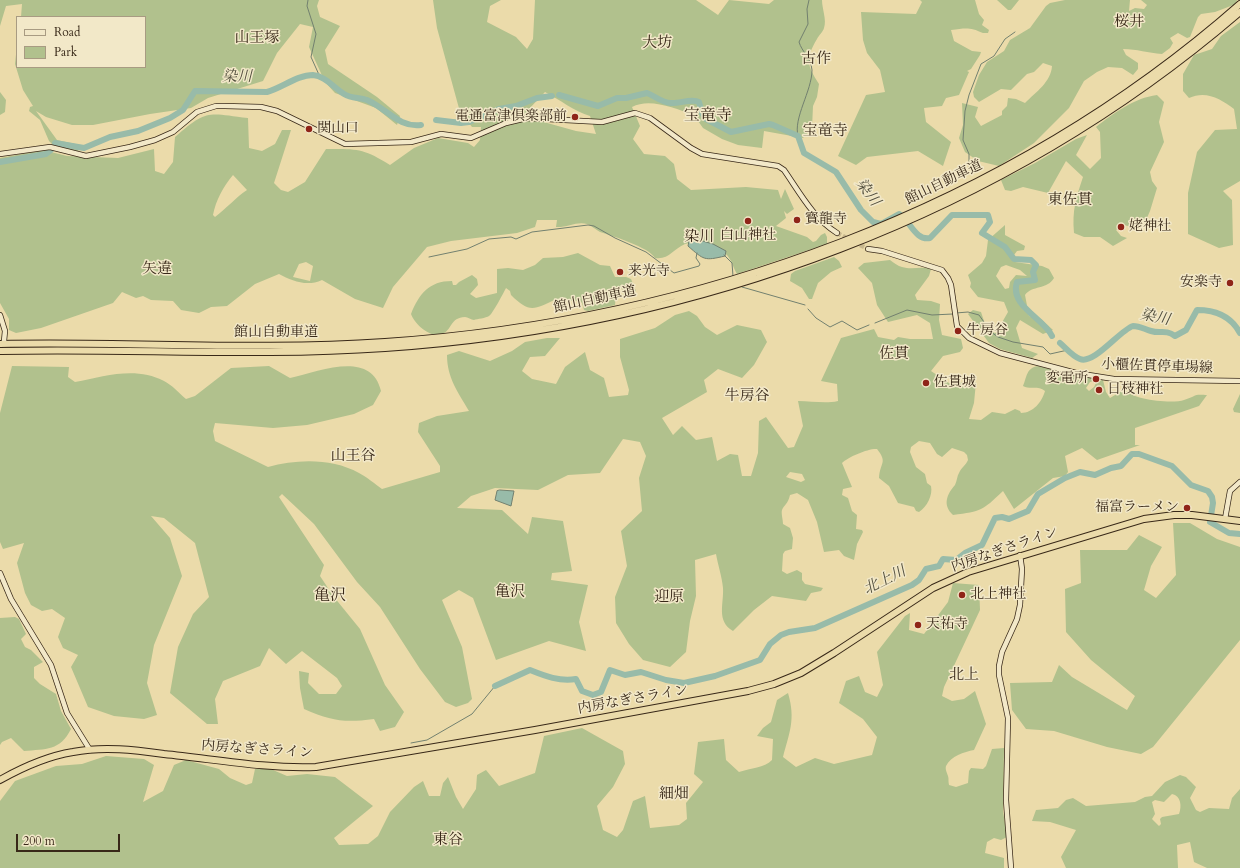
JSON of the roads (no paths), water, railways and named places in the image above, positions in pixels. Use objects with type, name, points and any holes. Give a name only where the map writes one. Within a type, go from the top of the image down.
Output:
[{"type":"highway","name":"館山自動車道","points":[[958,195],[1106,106],[1180,53],[1240,4]]},
{"type":"highway","name":"館山自動車道","points":[[0,351],[318,351],[383,348],[500,336],[619,315],[676,302],[771,274],[872,233],[958,195],[1050,149],[1118,106],[1191,53],[1240,12]]},
{"type":"highway","name":"館山自動車道","points":[[2,342],[318,345],[382,342],[499,330],[559,321],[674,295],[776,265],[872,233]]},
{"type":"highway","name":"内房なぎさライン","points":[[0,780],[20,769],[52,757],[90,750],[116,749],[262,764],[316,767],[535,730],[748,691],[774,684],[801,673],[933,588],[968,572],[1020,555],[1144,519],[1174,515],[1221,518],[1240,521]]},
{"type":"main road","points":[[0,154],[50,147],[86,156],[130,147],[164,137],[173,132],[197,112],[216,106],[261,108],[277,111],[345,144],[411,142],[441,134],[470,138],[506,123],[527,118],[602,122],[635,113],[650,118],[691,148],[702,154],[778,166],[784,170],[811,210],[822,222],[837,233]]},
{"type":"main road","name":"小櫃佐貫停車場線","points":[[868,249],[882,251],[942,270],[951,285],[957,326],[963,333],[987,348],[1007,355],[1076,373],[1139,380],[1240,381]]},
{"type":"main road","points":[[0,315],[5,331],[2,342]]},
{"type":"main road","points":[[1221,518],[1230,491],[1240,482]]},
{"type":"main road","points":[[1011,868],[1006,800],[1008,718],[999,666],[1002,652],[1017,619],[1020,605],[1022,569],[1020,555]]},
{"type":"main road","points":[[0,573],[11,599],[51,665],[67,713],[90,750]]},
{"type":"waterway","points":[[308,0],[307,6],[316,34],[311,57],[320,77]]},
{"type":"waterway","points":[[798,136],[798,121],[809,87],[812,70],[810,62],[799,42],[808,24],[807,9],[809,0]]},
{"type":"waterway","points":[[969,166],[969,154],[963,140],[965,111],[969,95],[981,64],[994,56],[1005,39],[1015,32]]},
{"type":"waterway","name":"染川","points":[[55,143],[84,148],[110,137],[138,131],[170,118],[183,110],[195,91],[267,92],[295,79],[313,75],[322,78],[347,96],[364,99],[374,103],[399,121],[413,125],[421,125]]},
{"type":"waterway","name":"染川","points":[[559,95],[598,106],[617,98],[626,98],[647,93],[668,103],[699,102],[702,113],[706,119],[731,132],[769,124],[773,125],[798,136],[804,153],[836,172],[861,210],[873,222],[881,224],[899,214],[916,233],[925,238],[930,238],[952,215],[988,215],[990,222],[982,233],[1005,247],[1014,259],[1031,260],[1036,265],[1033,272],[1035,280],[1017,282],[1016,290],[1022,305],[1048,329],[1052,336]]},
{"type":"waterway","name":"染川","points":[[436,120],[461,123],[469,122],[499,109],[516,106],[537,98],[552,96]]},
{"type":"waterway","name":"染川","points":[[0,162],[46,154],[51,150]]},
{"type":"waterway","points":[[429,257],[467,249],[489,239],[511,237],[516,239],[532,232],[588,225],[594,226],[615,238],[646,252],[674,273],[699,266],[700,264],[696,258],[697,253]]},
{"type":"waterway","points":[[724,255],[732,263],[733,276]]},
{"type":"waterway","points":[[742,287],[805,305]]},
{"type":"waterway","points":[[808,309],[816,318],[830,327],[842,321],[857,330],[869,325]]},
{"type":"waterway","points":[[875,323],[907,310],[932,315],[953,314]]},
{"type":"waterway","name":"染川","points":[[1060,343],[1074,356],[1080,359],[1086,359],[1092,357],[1133,326],[1154,332],[1166,332],[1175,336],[1186,330],[1197,310],[1210,311],[1222,315],[1232,322],[1240,333]]},
{"type":"waterway","points":[[956,313],[968,312],[979,315],[991,332],[998,337],[1013,342],[1043,347],[1050,354],[1068,350]]},
{"type":"waterway","name":"北上川","points":[[495,686],[530,670],[558,679],[576,679],[582,691],[593,695],[601,692],[610,670],[625,675],[641,672],[666,680],[684,683],[715,676],[760,660],[770,644],[781,635],[789,632],[815,628],[912,585],[919,580],[926,569],[939,566],[943,559],[956,560],[965,553],[982,545],[995,518],[1002,517],[1009,519],[1028,511],[1038,494],[1065,478],[1080,472],[1095,475],[1111,468],[1121,466],[1132,454],[1139,454],[1172,466],[1191,485],[1208,491],[1212,497],[1213,503],[1210,522],[1229,533],[1240,534]]},
{"type":"waterway","points":[[411,743],[427,740],[472,714],[495,686]]},
{"type":"tunnel","points":[[837,233],[868,249]]},
{"type":"place","name":"電通富津倶楽部前","points":[[575,117]]},
{"type":"place","name":"関山口","points":[[309,129]]},
{"type":"place","name":"寳龍寺","points":[[797,220]]},
{"type":"place","name":"白山神社","points":[[748,221]]},
{"type":"place","name":"姥神社","points":[[1121,227]]},
{"type":"place","name":"来光寺","points":[[620,272]]},
{"type":"place","name":"安楽寺","points":[[1230,283]]},
{"type":"place","name":"牛房谷","points":[[958,331]]},
{"type":"place","name":"変電所","points":[[1096,379]]},
{"type":"place","name":"佐貫城","points":[[926,383]]},
{"type":"place","name":"日枝神社","points":[[1099,390]]},
{"type":"place","name":"福富ラーメン","points":[[1187,508]]},
{"type":"place","name":"北上神社","points":[[962,595]]},
{"type":"place","name":"天祐寺","points":[[918,625]]},
{"type":"district","name":"桜井","points":[[1129,23]]},
{"type":"district","name":"山王塚","points":[[257,39]]},
{"type":"district","name":"大坊","points":[[657,44]]},
{"type":"district","name":"古作","points":[[816,60]]},
{"type":"district","name":"宝竜寺","points":[[708,116]]},
{"type":"district","name":"宝竜寺","points":[[825,132]]},
{"type":"district","name":"東佐貫","points":[[1070,201]]},
{"type":"district","name":"染川","points":[[699,238]]},
{"type":"district","name":"矢違","points":[[157,270]]},
{"type":"district","name":"佐貫","points":[[894,355]]},
{"type":"district","name":"牛房谷","points":[[747,397]]},
{"type":"district","name":"山王谷","points":[[353,457]]},
{"type":"district","name":"亀沢","points":[[510,593]]},
{"type":"district","name":"亀沢","points":[[330,596]]},
{"type":"district","name":"迎原","points":[[669,598]]},
{"type":"district","name":"北上","points":[[964,676]]},
{"type":"district","name":"細畑","points":[[674,795]]},
{"type":"district","name":"東谷","points":[[448,841]]}]
